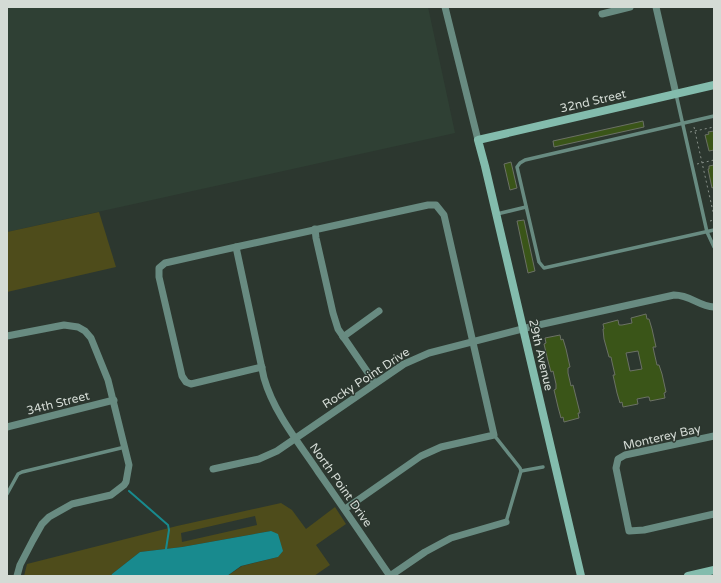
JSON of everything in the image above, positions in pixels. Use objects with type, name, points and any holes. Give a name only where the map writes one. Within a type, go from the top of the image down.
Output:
[{"type":"street","points":[[445,7],[478,140]]},
{"type":"street","points":[[602,14],[630,7]]},
{"type":"street","points":[[656,7],[676,94]]},
{"type":"street","name":"32nd Street","points":[[478,140],[714,85]]},
{"type":"street","name":"29th Avenue","points":[[478,140],[582,576]]},
{"type":"street","points":[[262,366],[191,384],[186,382],[182,376],[159,277],[159,268],[165,263],[315,229],[428,205],[436,205],[444,215],[494,435],[432,450],[421,456],[345,509]]},
{"type":"street","points":[[315,229],[333,313],[338,329],[375,383]]},
{"type":"street","name":"North Point Drive","points":[[236,247],[267,388],[295,438],[390,576]]},
{"type":"street","name":"Rocky Point Drive","points":[[214,469],[268,456],[375,383],[415,358],[429,352],[674,295],[687,297],[700,304],[714,307]]},
{"type":"street","points":[[343,337],[379,310]]},
{"type":"street","points":[[7,336],[64,325],[78,327],[85,331],[91,338],[108,380],[129,465],[126,482],[111,495],[72,504],[49,517],[42,524],[33,540],[20,565],[17,576]]},
{"type":"street","name":"34th Street","points":[[7,427],[114,400]]},
{"type":"street","name":"Monterey Bay","points":[[714,436],[625,455],[618,459],[616,468],[629,531],[644,530],[714,514]]},
{"type":"street","points":[[390,576],[425,552],[451,538],[506,522]]},
{"type":"street","points":[[688,576],[713,572]]},
{"type":"lane","points":[[676,94],[707,232],[714,247]]},
{"type":"lane","points":[[714,116],[525,160],[517,167],[539,262],[544,268],[714,230]]},
{"type":"lane","points":[[496,214],[526,207]]},
{"type":"lane","points":[[494,435],[521,471]]},
{"type":"lane","points":[[7,494],[18,474],[22,472],[125,447]]},
{"type":"lane","points":[[521,471],[543,467]]},
{"type":"lane","points":[[506,522],[521,471]]},
{"type":"path","points":[[693,126],[714,216]]},
{"type":"path","points":[[690,132],[714,127]]},
{"type":"path","points":[[696,164],[714,160]]},
{"type":"path","points":[[710,221],[714,220]]},
{"type":"shaded area","points":[[7,7],[428,7],[455,133],[7,232]]},
{"type":"shaded area","points":[[99,212],[116,267],[7,292],[7,232]]},
{"type":"shaded area","points":[[281,503],[292,510],[306,529],[335,507],[346,524],[316,545],[330,565],[314,576],[227,576],[242,566],[278,557],[271,531],[182,547],[140,552],[111,576],[24,576],[27,564],[177,526]],"holes":[[[255,516],[257,525],[182,542],[181,533]]]},
{"type":"water","points":[[271,531],[278,534],[283,551],[278,557],[241,566],[227,576],[111,576],[140,552],[182,547]]},
{"type":"building","points":[[643,121],[644,127],[554,147],[553,141]]},
{"type":"building","points":[[714,131],[714,150],[709,151],[705,135],[709,134],[708,132]]},
{"type":"building","points":[[511,162],[517,188],[510,190],[504,164]]},
{"type":"building","points":[[714,165],[714,187],[712,188],[708,169],[709,166]]},
{"type":"building","points":[[524,220],[535,271],[528,273],[517,221]]},
{"type":"building","points":[[646,314],[647,319],[649,319],[656,347],[653,347],[657,365],[659,365],[662,374],[666,392],[664,393],[665,398],[650,401],[649,397],[637,399],[638,404],[623,407],[617,393],[611,357],[609,357],[604,339],[603,324],[618,320],[619,325],[632,323],[631,318]],"holes":[[[638,351],[642,369],[630,371],[626,353]]]},
{"type":"building","points":[[560,335],[566,349],[570,367],[568,368],[568,373],[571,386],[573,385],[580,413],[578,413],[579,418],[564,422],[563,417],[561,418],[558,407],[554,390],[556,389],[556,384],[553,371],[551,372],[544,344],[546,343],[545,338]]},
{"type":"waterway","points":[[129,491],[168,525],[169,530],[166,549]]}]
